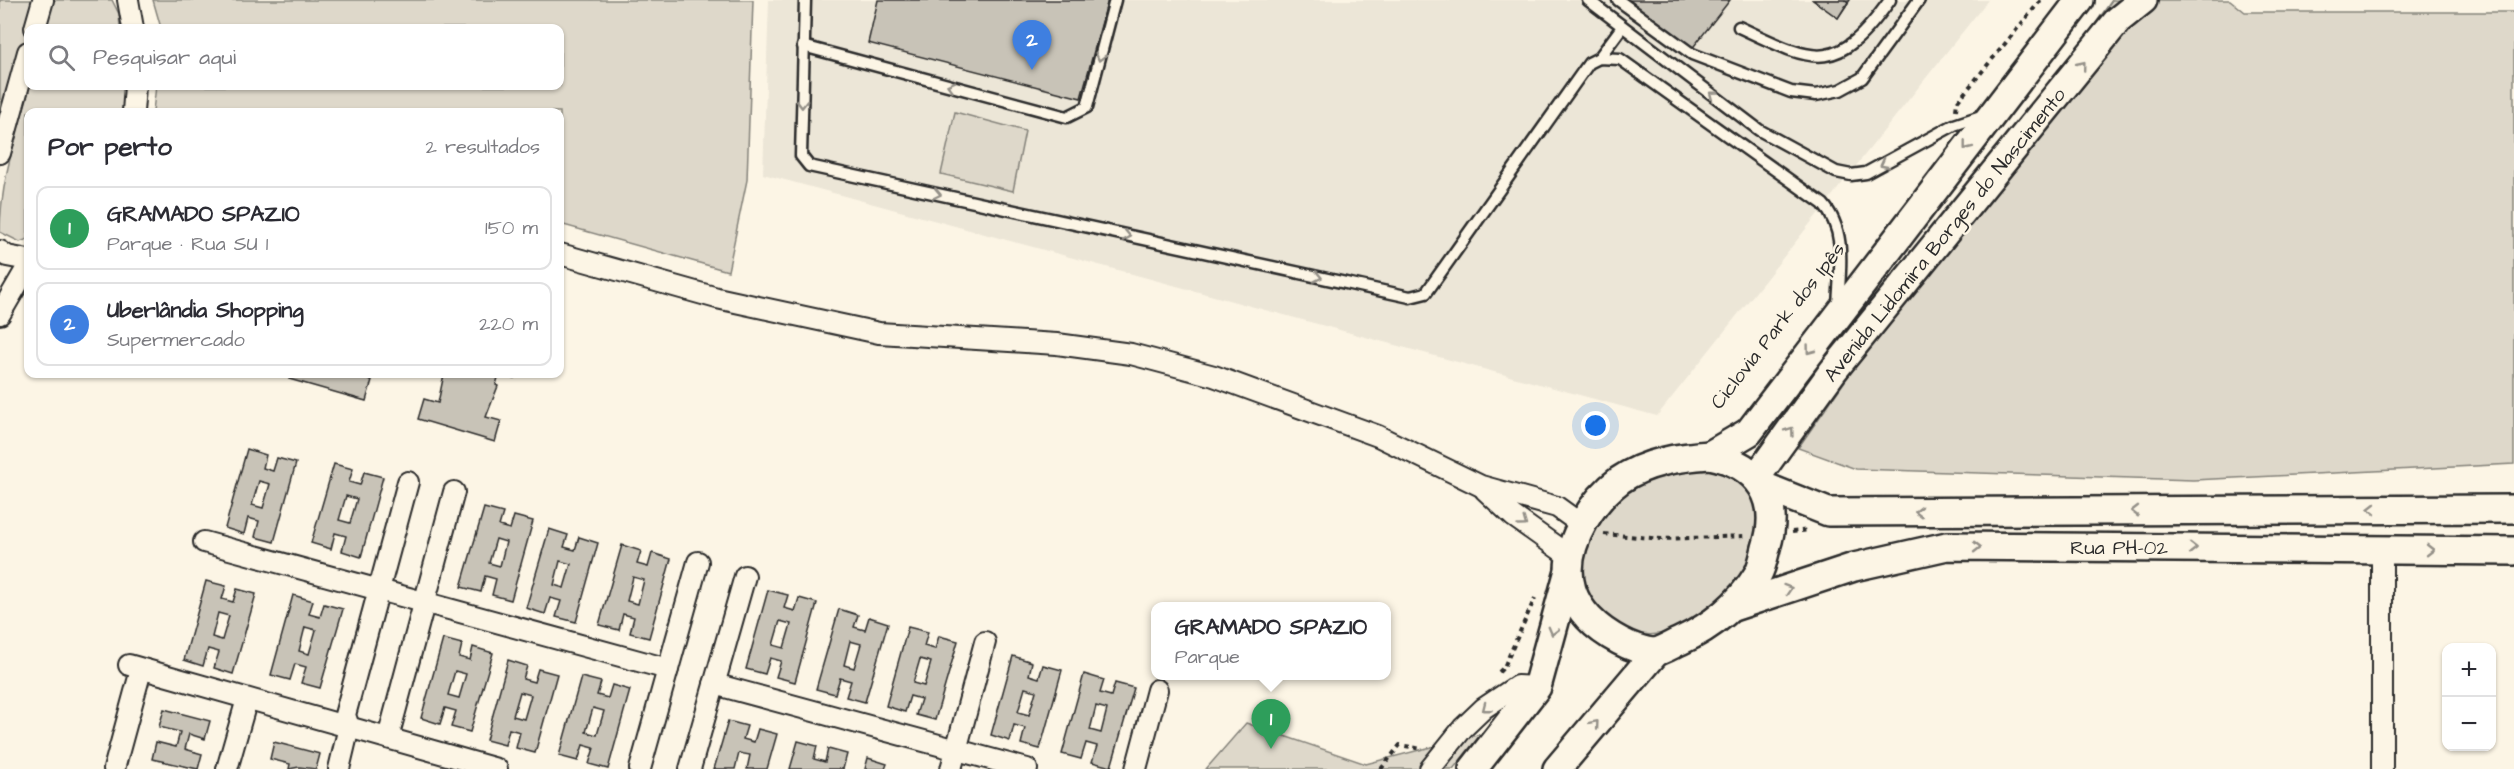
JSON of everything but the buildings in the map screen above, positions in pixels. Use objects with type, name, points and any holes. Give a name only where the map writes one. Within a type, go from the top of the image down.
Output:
[{"type":"street","points":[[36,24],[43,0]]},
{"type":"street","points":[[128,0],[132,24]]},
{"type":"street","name":"Avenida Lidomira Borges do Nascimento","points":[[1710,454],[1749,432],[2080,0]]},
{"type":"street","name":"Avenida Lidomira Borges do Nascimento","points":[[1760,482],[1833,371],[2118,20],[2143,0]]},
{"type":"street","points":[[0,153],[24,66]]},
{"type":"street","points":[[133,108],[135,90]]},
{"type":"street","points":[[1996,108],[2033,126]]},
{"type":"street","points":[[0,251],[7,256],[24,259]]},
{"type":"street","points":[[564,255],[717,298],[879,333],[1057,344],[1131,354],[1214,376],[1378,436],[1481,486],[1557,507],[1582,525]]},
{"type":"street","points":[[0,314],[24,273]]},
{"type":"street","points":[[1473,769],[1538,687],[1568,565],[1582,525],[1592,507],[1619,480],[1653,463],[1710,454],[1730,459],[1748,469],[1760,482],[1772,523],[1759,573],[1732,607],[1698,633],[1656,652],[1557,769]]},
{"type":"street","points":[[339,769],[349,727],[345,715],[408,482]]},
{"type":"street","name":"Rua PH-02","points":[[1760,482],[1828,512],[2514,509]]},
{"type":"street","points":[[1481,486],[1568,565],[1578,605],[1599,629],[1626,645],[1656,652]]},
{"type":"street","points":[[388,738],[454,492]]},
{"type":"street","points":[[204,542],[668,669]]},
{"type":"street","name":"Rua PH-02","points":[[1732,607],[1854,567],[1947,546],[2514,551]]},
{"type":"street","points":[[2382,550],[2382,769]]},
{"type":"street","points":[[640,769],[698,562]]},
{"type":"street","points":[[690,769],[745,576]]},
{"type":"street","points":[[951,769],[985,642]]},
{"type":"street","points":[[114,769],[135,667],[497,769]]},
{"type":"street","points":[[714,684],[1027,769]]},
{"type":"street","points":[[1430,769],[1463,728],[1485,708],[1517,686],[1538,687]]},
{"type":"street","points":[[1136,769],[1157,690]]},
{"type":"street","points":[[227,769],[247,699]]},
{"type":"lane","points":[[805,0],[801,156],[809,166],[1410,297],[1426,293],[1589,63],[1599,58],[1622,27]]},
{"type":"lane","points":[[803,46],[1067,117],[1087,107],[1114,0]]},
{"type":"lane","points":[[1588,0],[1759,130],[1836,172],[1851,175],[1866,173],[1954,125],[1996,108]]},
{"type":"lane","points":[[1618,0],[1692,54],[1791,92],[1816,95],[1840,90],[1862,78],[1919,0]]},
{"type":"lane","points":[[1739,27],[1793,53],[1814,56],[1834,53],[1853,44],[1868,30],[1890,0]]},
{"type":"lane","points":[[1599,58],[1620,59],[1629,64],[1823,204],[1832,214],[1838,227],[1838,313]]},
{"type":"path","points":[[1954,125],[1957,102],[2042,0]]},
{"type":"path","points":[[1496,675],[1504,667],[1536,596]]},
{"type":"path","points":[[1381,769],[1400,745],[1424,749]]},
{"type":"shaded area","points":[[0,0],[43,0],[30,24],[24,24],[24,66],[0,153]]},
{"type":"shaded area","points":[[53,0],[112,0],[119,14],[120,24],[46,24]]},
{"type":"shaded area","points":[[153,0],[753,0],[747,180],[728,271],[564,225],[564,108],[153,108],[156,90],[564,90],[564,24],[160,24]]},
{"type":"shaded area","points":[[769,0],[1988,0],[1657,416],[763,174]]},
{"type":"shaded area","points":[[2112,0],[2230,0],[2245,12],[2514,12],[2514,464],[2193,480],[1856,469],[1798,448]]},
{"type":"shaded area","points":[[29,90],[125,90],[122,108],[24,108],[24,240],[20,242],[0,232],[3,195],[10,158]]},
{"type":"shaded area","points":[[955,112],[1025,131],[1013,191],[941,174]]},
{"type":"shaded area","points":[[1709,467],[1743,484],[1758,510],[1756,542],[1741,574],[1717,604],[1687,625],[1654,634],[1621,627],[1602,613],[1590,597],[1583,579],[1583,559],[1587,540],[1597,521],[1610,504],[1637,484],[1667,474]]},
{"type":"shaded area","points":[[1246,723],[1366,764],[1481,734],[1453,769],[1206,769]]},
{"type":"place","name":"Uberlândia Shopping","points":[[1032,70]]},
{"type":"place","name":"GRAMADO SPAZIO","points":[[1271,749]]}]
